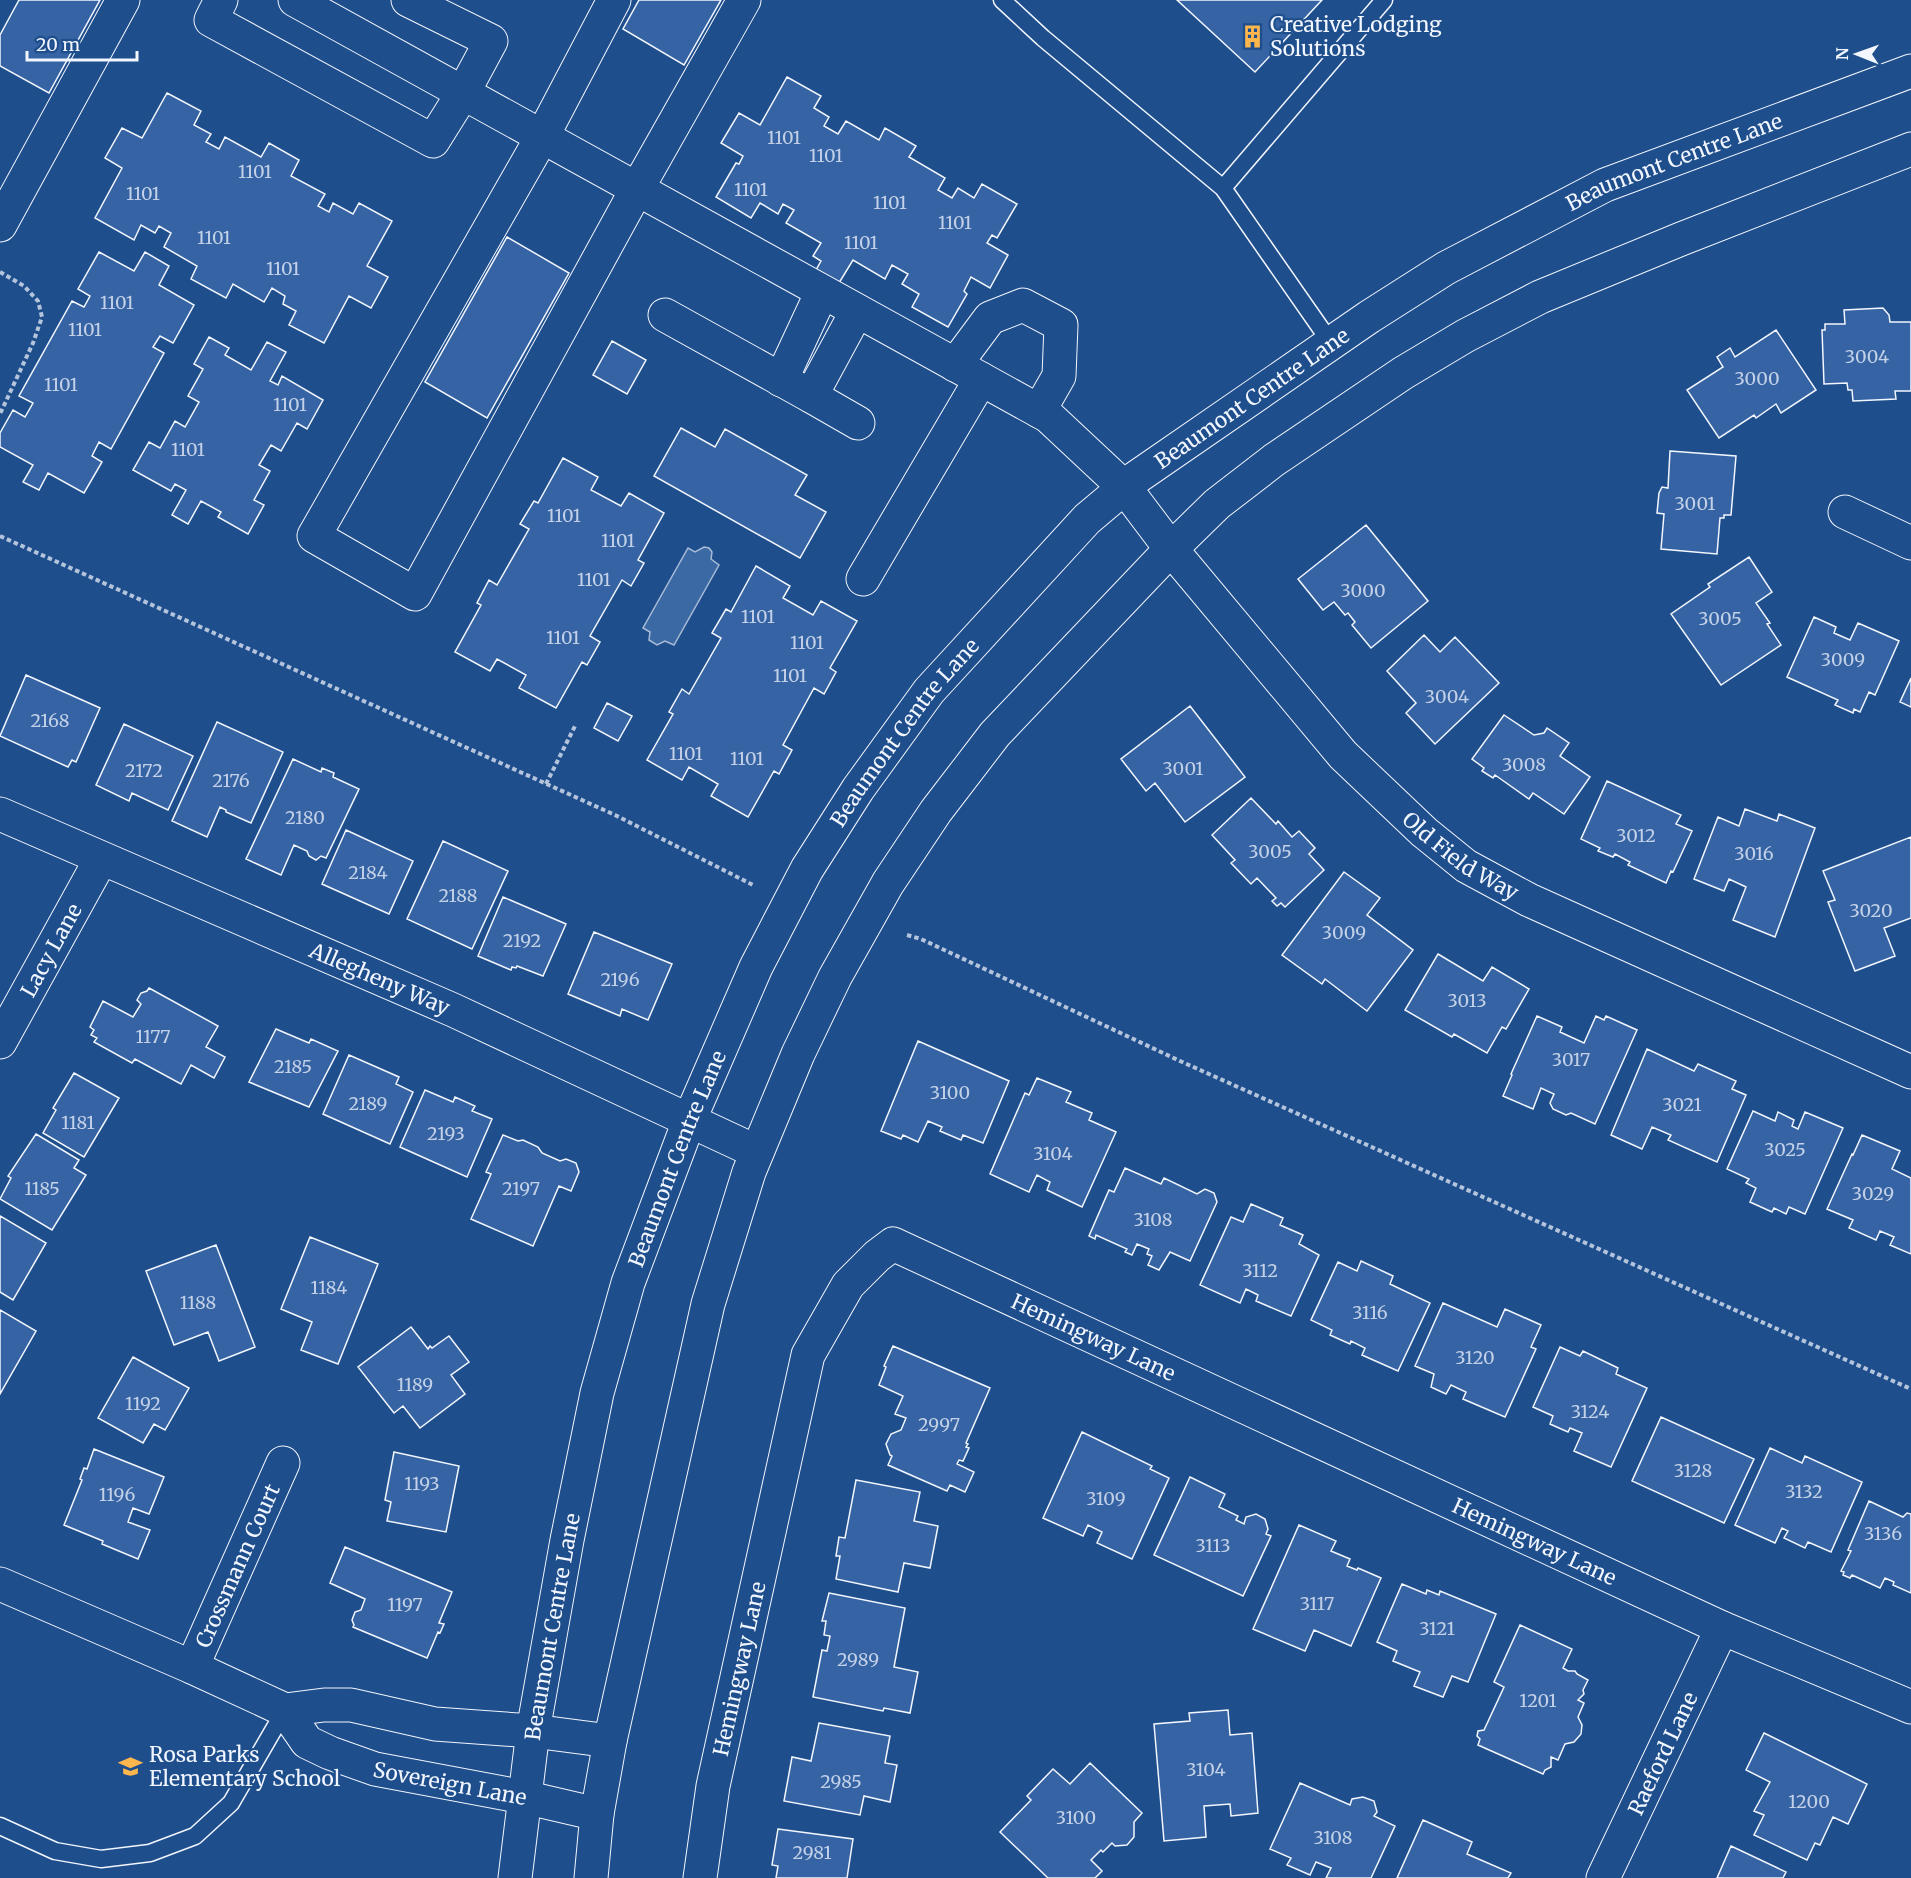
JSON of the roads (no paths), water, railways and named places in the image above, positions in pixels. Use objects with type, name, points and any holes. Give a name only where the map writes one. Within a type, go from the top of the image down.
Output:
[{"type":"street","points":[[0,225],[123,0]]},
{"type":"street","points":[[221,0],[211,20],[433,141],[463,93],[491,41],[408,0]]},
{"type":"street","name":"Old Field Way","points":[[295,0],[1048,416],[1125,488],[1170,549],[1343,755],[1424,832],[1466,866],[1529,900],[1911,1072]]},
{"type":"street","points":[[614,0],[542,137],[314,536],[415,594],[637,189],[744,0]]},
{"type":"street","name":"Beaumont Centre Lane","points":[[515,1878],[533,1731],[567,1540],[597,1393],[628,1283],[689,1121],[756,967],[807,868],[858,789],[929,692],[1087,519],[1125,488],[1331,343],[1446,268],[1605,185],[1911,70]]},
{"type":"street","points":[[591,1878],[597,1814],[610,1741],[708,1304],[749,1172],[798,1054],[835,977],[888,883],[936,811],[995,734],[1170,549],[1217,504],[1274,460],[1403,373],[1540,297],[1681,238],[1911,149]]},
{"type":"street","points":[[781,380],[822,292]]},
{"type":"street","points":[[863,579],[968,372],[990,318],[1023,305],[1061,325],[1059,376],[1039,411]]},
{"type":"street","points":[[811,396],[857,311]]},
{"type":"street","points":[[666,315],[858,423]]},
{"type":"street","points":[[1845,512],[1911,543]]},
{"type":"street","name":"Allegheny Way","points":[[0,814],[453,1010],[757,1152]]},
{"type":"street","name":"Lacy Lane","points":[[0,1042],[101,859]]},
{"type":"street","name":"Hemingway Lane","points":[[700,1878],[713,1786],[808,1355],[848,1286],[877,1256],[893,1244],[1722,1628],[1911,1707]]},
{"type":"street","name":"Crossmann Court","points":[[192,1667],[283,1463]]},
{"type":"street","points":[[0,1584],[285,1710],[324,1705],[351,1705],[435,1724],[533,1731],[610,1741]]},
{"type":"street","name":"Raeford Lane","points":[[1603,1878],[1722,1628]]},
{"type":"street","name":"Sovereign Lane","points":[[285,1710],[307,1742],[375,1769],[524,1797],[597,1814]]},
{"type":"lane","points":[[1002,0],[1043,38],[1223,188],[1331,343]]},
{"type":"lane","points":[[1223,188],[1384,0]]},
{"type":"lane","points":[[0,1826],[55,1851],[101,1859],[150,1853],[195,1836],[231,1803],[285,1710]]},
{"type":"water","points":[[704,547],[709,548],[712,552],[711,559],[719,565],[674,645],[665,641],[657,645],[649,640],[650,632],[643,628],[688,548],[695,552]]},
{"type":"place","name":"Creative Lodging Solutions","points":[[1252,36]]},
{"type":"place","name":"Rosa Parks Elementary School","points":[[131,1766]]}]
